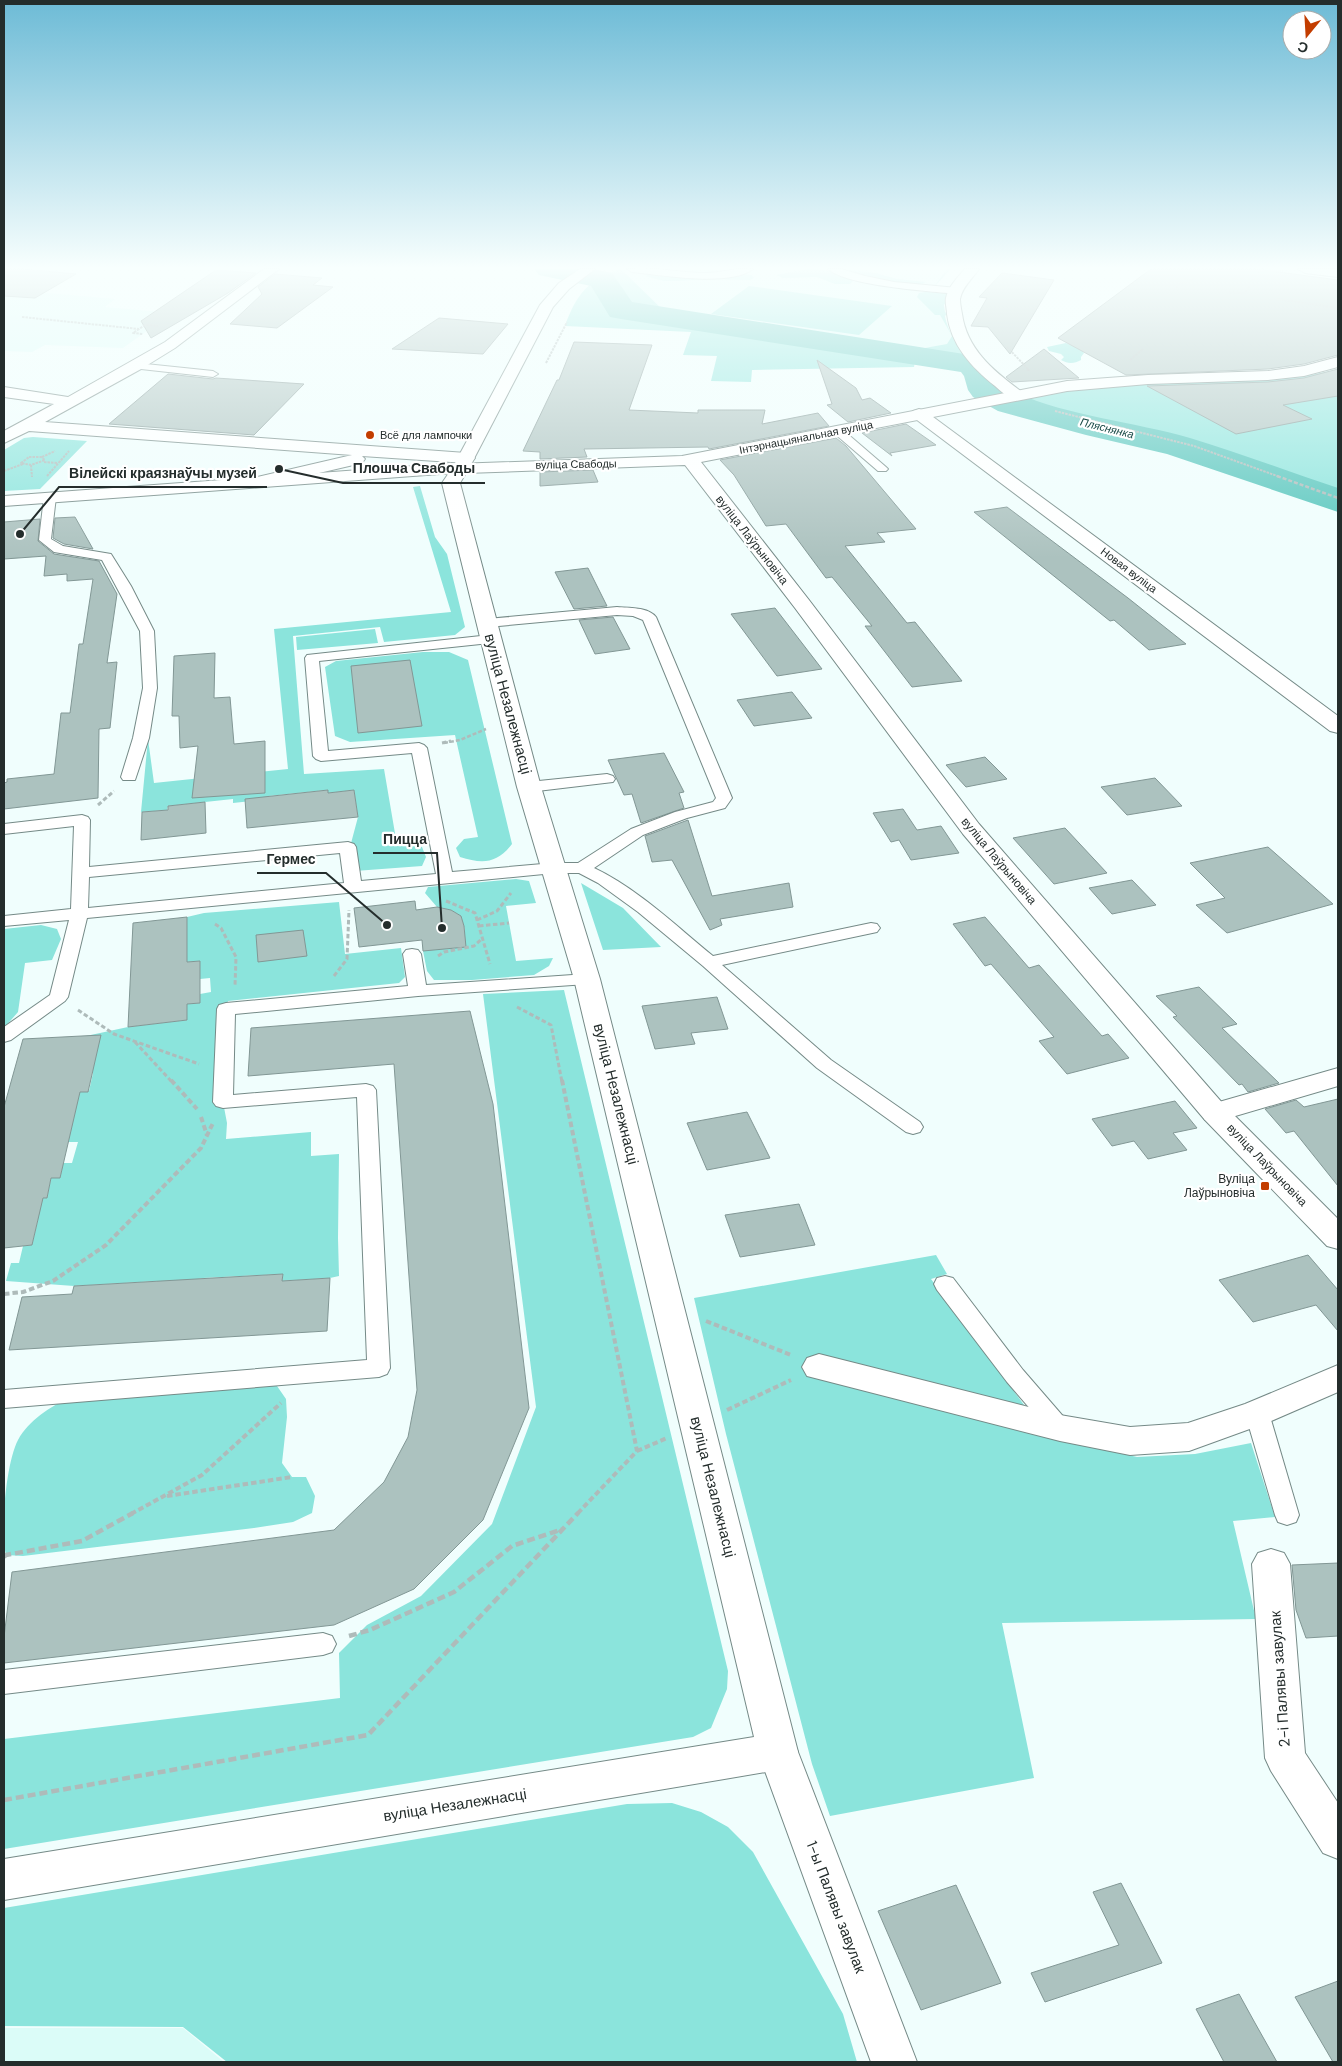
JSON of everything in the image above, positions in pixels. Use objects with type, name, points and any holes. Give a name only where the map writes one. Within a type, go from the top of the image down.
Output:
[{"type":"street","points":[[464,463],[515,365]]},
{"type":"street","points":[[980,365],[1013,395]]},
{"type":"street","name":"Інтэрнацыянальная вуліца","points":[[690,460],[839,432],[1013,395],[1108,382],[1276,375],[1327,365]]},
{"type":"street","points":[[4,438],[136,366]]},
{"type":"street","points":[[4,392],[70,402]]},
{"type":"street","name":"Новая вуліца","points":[[919,414],[1338,726]]},
{"type":"street","points":[[25,426],[381,452],[464,463]]},
{"type":"street","points":[[259,482],[381,452]]},
{"type":"street","name":"вуліца Свабоды","points":[[464,463],[690,460]]},
{"type":"street","name":"вуліца Лаўрыновіча","points":[[690,460],[802,604],[971,829],[1215,1113],[1338,1238]]},
{"type":"street","points":[[4,501],[259,482],[464,463]]},
{"type":"street","name":"вуліца Незалежнасці","points":[[4,1880],[778,1752],[587,979],[568,868],[529,787],[450,482],[464,463]]},
{"type":"street","points":[[1215,1113],[1338,1077]]},
{"type":"street","points":[[819,1367],[1060,1428],[1130,1441],[1189,1437],[1257,1413],[1338,1378]]},
{"type":"street","name":"2-і Палявы завулак","points":[[1271,1564],[1285,1758],[1338,1839]]},
{"type":"street","name":"1-ы Палявы завулак","points":[[778,1752],[894,2062]]},
{"type":"lane","points":[[136,366],[213,374]]},
{"type":"lane","points":[[839,432],[882,469]]},
{"type":"lane","points":[[50,497],[45,540],[59,549],[106,557],[120,578],[146,631],[150,688],[141,738],[129,777]]},
{"type":"lane","points":[[445,878],[419,748],[321,756],[312,658],[617,611],[634,612],[648,617],[724,798],[719,805],[681,815],[637,832],[568,868]]},
{"type":"lane","points":[[529,787],[607,780]]},
{"type":"lane","points":[[4,829],[82,820],[79,914],[59,997],[4,1036]]},
{"type":"lane","points":[[80,873],[348,847],[353,886]]},
{"type":"lane","points":[[4,922],[184,902],[568,868],[604,879],[644,908],[709,962],[824,1064],[913,1127]]},
{"type":"lane","points":[[709,962],[871,928]]},
{"type":"lane","points":[[4,1400],[379,1368],[366,1090],[223,1102],[226,1009],[313,1001],[415,972],[496,986],[587,979]]},
{"type":"lane","points":[[945,1284],[1015,1376],[1060,1428]]},
{"type":"lane","points":[[1257,1413],[1287,1515]]},
{"type":"lane","points":[[4,1682],[323,1644]]},
{"type":"path","points":[[1053,411],[1194,446],[1338,498]]},
{"type":"path","points":[[46,477],[72,448]]},
{"type":"path","points":[[23,464],[21,461],[29,457],[41,457],[45,459],[44,462]]},
{"type":"path","points":[[4,471],[23,464],[58,463]]},
{"type":"path","points":[[419,748],[460,740],[486,730],[490,725]]},
{"type":"path","points":[[82,820],[129,777]]},
{"type":"path","points":[[442,900],[475,913],[498,998],[552,1025],[637,1451]]},
{"type":"path","points":[[184,902],[221,928],[236,957],[233,1009]]},
{"type":"path","points":[[313,1001],[347,959],[349,906]]},
{"type":"path","points":[[479,926],[509,923]]},
{"type":"path","points":[[415,972],[444,952],[474,946],[483,938]]},
{"type":"path","points":[[59,997],[114,1034],[224,1072]]},
{"type":"path","points":[[135,1042],[200,1112],[207,1135]]},
{"type":"path","points":[[4,1294],[23,1292],[53,1281],[106,1246],[201,1148],[223,1102]]},
{"type":"path","points":[[668,1306],[819,1367]]},
{"type":"path","points":[[4,1800],[368,1735],[637,1451],[819,1367]]},
{"type":"path","points":[[4,1557],[6,1554],[82,1541],[202,1475],[286,1399],[321,1373]]},
{"type":"path","points":[[164,1496],[292,1477]]},
{"type":"path","points":[[323,1644],[370,1630],[454,1592],[512,1546],[563,1529]]},
{"type":"shaded area","points":[[715,365],[914,365],[914,367],[752,370],[751,382],[711,381]]},
{"type":"shaded area","points":[[973,365],[976,365],[999,387],[999,391],[991,393],[985,390]]},
{"type":"shaded area","points":[[1338,369],[1338,501],[1178,446],[1098,428],[1007,402],[1095,388],[1162,383],[1281,379]]},
{"type":"shaded area","points":[[24,438],[87,441],[40,489],[4,491],[4,450]]},
{"type":"shaded area","points":[[420,486],[435,537],[447,554],[465,627],[455,635],[384,642],[380,627],[293,636],[304,774],[384,769],[397,845],[411,843],[422,847],[426,857],[422,866],[355,871],[350,847],[358,817],[354,790],[328,793],[327,790],[269,796],[269,799],[233,803],[233,799],[168,806],[167,810],[141,812],[148,739],[154,783],[288,769],[274,629],[451,612],[413,487]]},
{"type":"shaded area","points":[[375,629],[378,643],[297,650],[296,637]]},
{"type":"shaded area","points":[[423,652],[449,652],[468,660],[512,844],[501,855],[489,861],[475,861],[460,857],[456,848],[464,839],[478,837],[455,735],[350,742],[335,736],[325,667],[336,661]]},
{"type":"shaded area","points":[[516,879],[529,881],[536,903],[506,906],[516,961],[553,958],[549,966],[534,975],[472,980],[434,980],[427,971],[423,951],[462,937],[465,930],[461,916],[451,910],[437,907],[425,893],[428,887]]},
{"type":"shaded area","points":[[581,883],[623,908],[661,947],[603,950]]},
{"type":"shaded area","points":[[339,902],[345,954],[401,948],[405,977],[399,983],[228,1001],[226,1009],[223,1102],[227,1123],[226,1139],[311,1132],[311,1156],[339,1154],[339,1276],[282,1281],[283,1274],[203,1278],[156,1288],[157,1281],[74,1286],[6,1281],[11,1263],[19,1263],[23,1246],[32,1245],[38,1220],[27,1199],[47,1198],[51,1178],[60,1178],[63,1163],[72,1163],[78,1142],[68,1142],[79,1092],[89,1091],[93,1073],[86,1036],[128,1027],[187,1020],[187,1004],[200,1003],[200,994],[211,992],[210,978],[200,979],[200,961],[187,962],[187,917],[204,913]]},
{"type":"shaded area","points":[[41,925],[57,929],[61,939],[52,960],[25,963],[18,1012],[4,1028],[4,929]]},
{"type":"shaded area","points":[[564,990],[728,1671],[727,1689],[711,1728],[693,1737],[4,1849],[4,1739],[340,1698],[339,1653],[367,1625],[421,1596],[492,1524],[536,1407],[483,994]]},
{"type":"shaded area","points":[[936,1255],[947,1274],[931,1279],[1047,1436],[1137,1457],[1195,1454],[1251,1443],[1275,1517],[1233,1521],[1256,1619],[1002,1623],[1034,1778],[830,1816],[812,1764],[726,1434],[694,1298]]},
{"type":"shaded area","points":[[241,1384],[277,1386],[286,1399],[287,1417],[282,1463],[292,1477],[306,1477],[315,1496],[312,1513],[293,1522],[254,1528],[23,1556],[6,1555],[4,1514],[10,1464],[18,1440],[34,1420],[70,1397]]},
{"type":"shaded area","points":[[672,1803],[701,1812],[728,1827],[753,1852],[843,2014],[857,2062],[227,2062],[183,2027],[4,2026],[4,1908],[627,1804]]},
{"type":"shaded area","points":[[4,2028],[183,2028],[224,2062],[4,2062]]},
{"type":"building","points":[[565,365],[645,365],[629,410],[698,413],[698,410],[765,410],[762,424],[818,413],[829,426],[709,449],[708,447],[584,449],[587,457],[540,459],[540,452],[523,451],[557,380],[559,380]]},
{"type":"building","points":[[819,365],[825,365],[856,388],[862,400],[870,398],[891,413],[848,422],[827,405],[832,404]]},
{"type":"building","points":[[1022,365],[1064,365],[1079,378],[1012,382],[1006,377]]},
{"type":"building","points":[[1108,365],[1294,365],[1268,369],[1126,375]]},
{"type":"building","points":[[1338,369],[1338,396],[1283,405],[1312,419],[1236,434],[1147,386],[1268,382],[1304,378]]},
{"type":"building","points":[[168,374],[213,379],[304,384],[254,435],[109,424]]},
{"type":"building","points":[[906,424],[936,445],[890,453],[892,456],[862,433]]},
{"type":"building","points":[[836,438],[846,446],[916,529],[877,533],[885,542],[845,546],[907,623],[915,622],[962,681],[912,687],[865,626],[872,626],[832,577],[826,578],[786,524],[766,526],[734,475],[720,460]]},
{"type":"building","points":[[593,470],[598,482],[540,486],[540,472]]},
{"type":"building","points":[[1007,507],[1186,644],[1149,650],[1114,620],[1110,621],[974,512]]},
{"type":"building","points":[[75,517],[93,549],[64,544],[53,538],[55,518]]},
{"type":"building","points":[[40,519],[38,541],[54,554],[99,561],[117,594],[107,663],[117,662],[110,728],[99,729],[98,798],[4,809],[4,783],[7,782],[7,779],[54,774],[61,713],[70,713],[79,644],[83,644],[93,579],[67,581],[67,574],[44,576],[46,556],[4,559],[4,522]]},
{"type":"building","points":[[588,568],[607,606],[574,609],[555,572]]},
{"type":"building","points":[[775,608],[822,669],[777,676],[731,614]]},
{"type":"building","points":[[613,617],[630,649],[595,654],[579,620]]},
{"type":"building","points":[[215,653],[214,698],[230,697],[234,744],[265,741],[265,793],[192,798],[198,746],[180,748],[179,716],[172,716],[174,656]]},
{"type":"building","points":[[410,660],[422,726],[358,733],[351,666]]},
{"type":"building","points":[[792,692],[812,718],[754,726],[737,700]]},
{"type":"building","points":[[664,753],[684,792],[679,793],[684,808],[641,823],[632,794],[624,795],[608,760]]},
{"type":"building","points":[[985,757],[1007,779],[966,787],[946,765]]},
{"type":"building","points":[[1155,778],[1182,806],[1127,815],[1101,787]]},
{"type":"building","points":[[328,790],[328,793],[354,790],[358,817],[247,828],[245,799]]},
{"type":"building","points":[[205,802],[206,833],[141,840],[142,812],[168,810],[168,806]]},
{"type":"building","points":[[903,809],[917,830],[941,826],[959,853],[911,860],[899,840],[891,842],[873,813]]},
{"type":"building","points":[[688,820],[712,896],[789,883],[793,907],[720,919],[722,925],[710,930],[672,860],[652,862],[645,836]]},
{"type":"building","points":[[1065,828],[1107,873],[1054,884],[1013,838]]},
{"type":"building","points":[[1268,847],[1333,904],[1227,933],[1196,905],[1225,898],[1190,863]]},
{"type":"building","points":[[1132,880],[1156,905],[1112,914],[1089,888]]},
{"type":"building","points":[[415,901],[416,910],[437,907],[451,910],[461,916],[466,947],[423,951],[422,940],[359,947],[354,908]]},
{"type":"building","points":[[187,917],[187,962],[200,961],[200,1003],[187,1004],[187,1020],[128,1027],[133,923]]},
{"type":"building","points":[[985,917],[1029,968],[1039,965],[1102,1036],[1108,1034],[1129,1058],[1067,1074],[1039,1041],[1054,1037],[991,964],[985,966],[953,924]]},
{"type":"building","points":[[303,930],[307,956],[258,962],[256,935]]},
{"type":"building","points":[[1199,987],[1237,1024],[1222,1028],[1279,1083],[1248,1092],[1173,1017],[1177,1016],[1156,996]]},
{"type":"building","points":[[717,997],[728,1029],[691,1033],[695,1044],[655,1049],[642,1006]]},
{"type":"building","points":[[470,1011],[493,1104],[529,1408],[483,1520],[414,1589],[334,1625],[4,1663],[4,1637],[12,1572],[334,1530],[384,1482],[408,1437],[417,1390],[394,1064],[248,1076],[251,1028]]},
{"type":"building","points":[[101,1035],[88,1092],[80,1092],[60,1178],[51,1178],[47,1198],[43,1198],[32,1245],[4,1248],[4,1107],[23,1039]]},
{"type":"building","points":[[1338,1099],[1338,1186],[1294,1131],[1286,1133],[1265,1109],[1296,1100],[1304,1107]]},
{"type":"building","points":[[1175,1101],[1197,1128],[1173,1133],[1187,1150],[1148,1159],[1134,1141],[1112,1146],[1092,1119]]},
{"type":"building","points":[[747,1112],[770,1158],[707,1170],[687,1123]]},
{"type":"building","points":[[799,1204],[815,1245],[740,1257],[725,1215]]},
{"type":"building","points":[[1308,1255],[1338,1290],[1338,1331],[1316,1305],[1253,1322],[1219,1280]]},
{"type":"building","points":[[283,1274],[282,1281],[330,1278],[327,1331],[9,1350],[22,1297],[72,1294],[74,1286]]},
{"type":"building","points":[[1338,1563],[1338,1636],[1306,1638],[1296,1610],[1292,1565]]},
{"type":"building","points":[[1121,1883],[1162,1963],[1045,2002],[1031,1973],[1119,1945],[1093,1892]]},
{"type":"building","points":[[956,1885],[1001,1983],[921,2010],[878,1911]]},
{"type":"building","points":[[1338,1981],[1338,2062],[1333,2062],[1295,1997]]},
{"type":"building","points":[[1239,1994],[1277,2062],[1224,2062],[1196,2009]]},
{"type":"waterway","name":"Пляснянка","points":[[972,365],[980,373],[985,390],[1010,404],[1098,428],[1178,446],[1338,501]]},
{"type":"place","name":"Всё для лампочки","points":[[370,435]]},
{"type":"place","name":"Плошча Свабоды","points":[[279,469]]},
{"type":"place","name":"Вілейскі краязнаўчы музей","points":[[20,534]]},
{"type":"place","name":"Гермес","points":[[387,925]]},
{"type":"place","name":"Пицца","points":[[442,928]]},
{"type":"place","name":"Вуліца Лаўрыновіча","points":[[1265,1186]]}]
